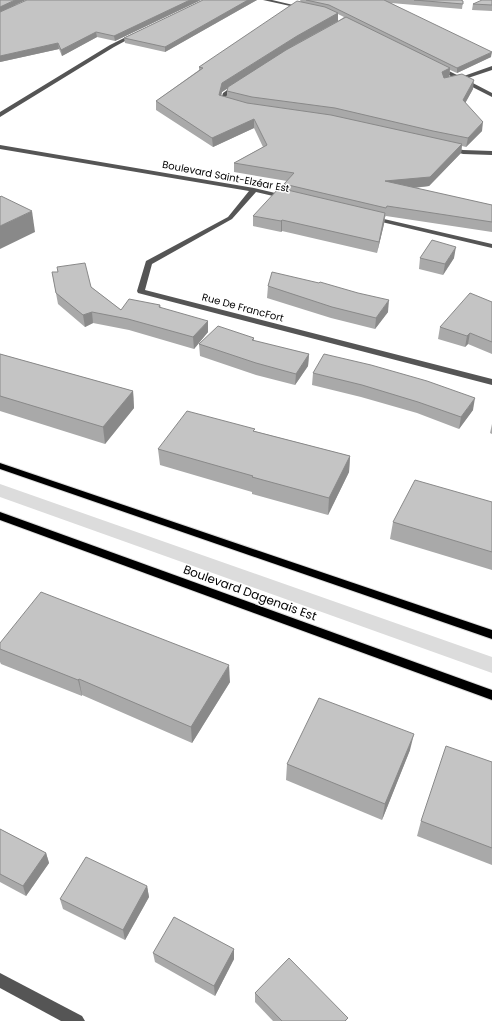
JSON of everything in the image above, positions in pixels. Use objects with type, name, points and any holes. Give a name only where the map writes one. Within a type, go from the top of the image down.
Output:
[{"type":"main road","points":[[0,466],[492,635]]},
{"type":"main road","name":"Boulevard Dagenais Est","points":[[0,516],[492,695]]},
{"type":"street","points":[[265,0],[311,9]]},
{"type":"street","points":[[0,115],[112,46],[140,33]]},
{"type":"street","points":[[434,66],[492,95]]},
{"type":"street","points":[[461,79],[492,68]]},
{"type":"street","points":[[234,106],[222,102],[225,94],[243,82]]},
{"type":"street","points":[[440,146],[463,152],[492,153]]},
{"type":"street","name":"Boulevard Saint-Elzéar Est","points":[[0,147],[254,190],[292,199]]},
{"type":"street","name":"Rue De FrancFort","points":[[254,190],[230,218],[149,263],[141,291],[492,382]]},
{"type":"street","points":[[361,215],[492,246]]},
{"type":"street","points":[[0,980],[77,1021]]},
{"type":"shaded area","points":[[0,484],[492,657],[492,673],[0,497]]},
{"type":"building","points":[[0,0],[15,0],[0,7]]},
{"type":"building","points":[[27,0],[190,0],[114,36],[96,32],[61,50],[58,43],[0,56],[0,12]]},
{"type":"building","points":[[203,0],[248,0],[165,47],[124,38]]},
{"type":"building","points":[[306,0],[384,0],[492,52],[457,68],[329,5]]},
{"type":"building","points":[[414,0],[461,0],[463,1],[463,4]]},
{"type":"building","points":[[482,0],[492,0],[492,5],[473,4]]},
{"type":"building","points":[[297,1],[325,7],[338,13],[297,36],[222,83],[219,95],[247,103],[331,115],[462,144],[430,177],[385,181],[492,205],[492,222],[387,206],[386,208],[284,184],[294,173],[234,163],[267,145],[254,119],[212,138],[156,101],[203,68],[199,67]]},
{"type":"building","points":[[346,17],[450,68],[442,72],[444,78],[462,74],[474,80],[463,100],[483,122],[468,138],[335,108],[252,97],[227,91],[228,87],[286,50]]},
{"type":"building","points":[[279,188],[385,213],[379,242],[282,220],[253,216]]},
{"type":"building","points":[[1,196],[32,211],[0,226]]},
{"type":"building","points":[[432,240],[456,247],[445,264],[420,258]]},
{"type":"building","points":[[85,263],[91,287],[121,310],[129,299],[160,305],[159,307],[208,321],[193,337],[128,319],[92,312],[83,315],[56,293],[52,272],[58,272],[57,267]]},
{"type":"building","points":[[272,272],[320,282],[389,300],[376,318],[332,307],[268,286]]},
{"type":"building","points":[[470,293],[492,302],[492,342],[470,333],[467,336],[440,327]]},
{"type":"building","points":[[218,326],[254,338],[252,340],[309,354],[296,374],[256,363],[199,344]]},
{"type":"building","points":[[0,354],[133,391],[103,427],[0,396]]},
{"type":"building","points":[[324,354],[371,365],[427,381],[475,398],[461,417],[362,385],[313,373]]},
{"type":"building","points":[[187,411],[255,429],[253,431],[350,456],[329,498],[158,449]]},
{"type":"building","points":[[415,480],[492,502],[492,552],[393,522]]},
{"type":"building","points":[[41,592],[229,665],[191,727],[79,679],[78,680],[0,649],[0,643]]},
{"type":"building","points":[[319,698],[414,734],[385,804],[287,764]]},
{"type":"building","points":[[446,746],[492,762],[492,848],[421,821]]},
{"type":"building","points":[[0,829],[46,853],[23,886],[0,874]]},
{"type":"building","points":[[86,857],[147,886],[123,930],[60,899]]},
{"type":"building","points":[[174,917],[234,949],[214,986],[153,953]]},
{"type":"building","points":[[289,958],[348,1018],[345,1021],[282,1021],[255,993]]}]
